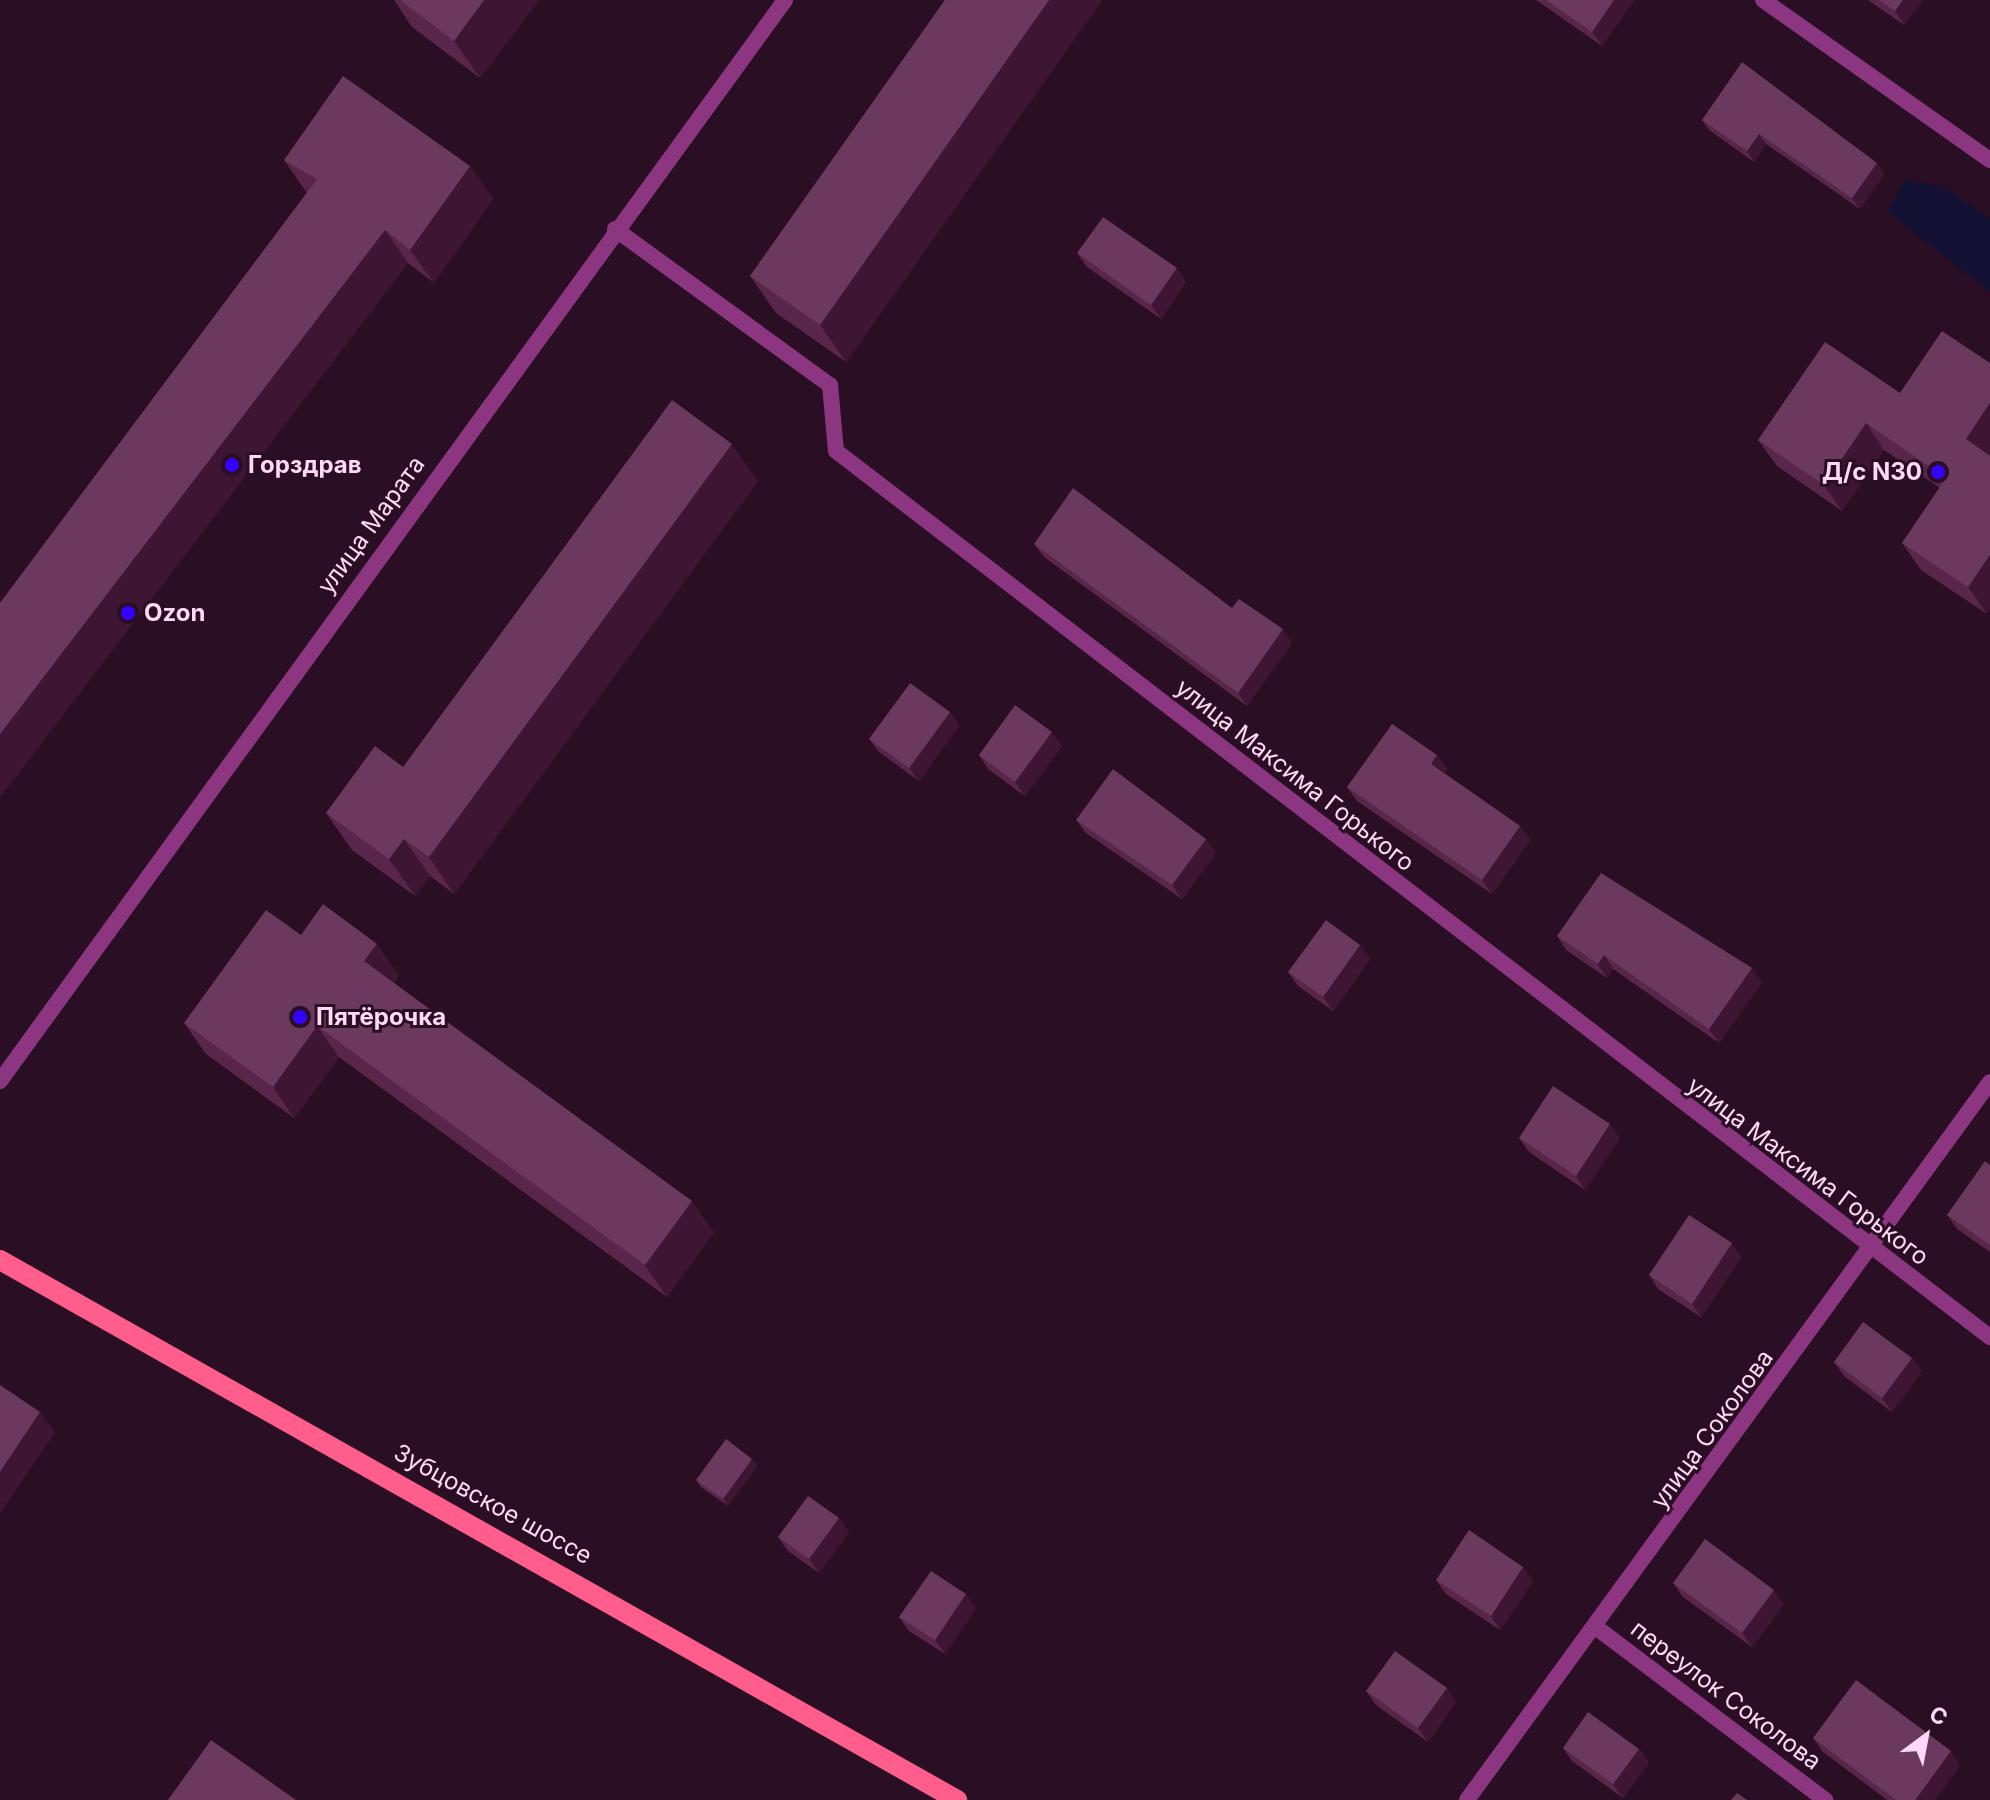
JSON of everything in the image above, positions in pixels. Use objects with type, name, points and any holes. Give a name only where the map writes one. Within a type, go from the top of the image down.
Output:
[{"type":"main road","name":"Зубцовское шоссе","points":[[0,1260],[957,1800]]},
{"type":"street","name":"улица Марата","points":[[0,1081],[615,229],[785,0]]},
{"type":"street","points":[[1763,0],[1990,160]]},
{"type":"street","name":"улица Максима Горького","points":[[615,229],[830,385],[836,451],[1871,1252],[1990,1337]]},
{"type":"street","name":"улица Соколова","points":[[1467,1800],[1597,1628],[1871,1252],[1990,1082]]},
{"type":"street","name":"переулок Соколова","points":[[1597,1628],[1825,1800]]},
{"type":"shaded area","points":[[1905,180],[1944,187],[1990,219],[1990,292],[1888,212]]},
{"type":"building","points":[[400,0],[484,0],[454,41]]},
{"type":"building","points":[[945,0],[1049,0],[820,325],[750,276]]},
{"type":"building","points":[[1546,0],[1614,0],[1592,32]]},
{"type":"building","points":[[1879,0],[1903,0],[1895,11]]},
{"type":"building","points":[[1742,62],[1877,163],[1852,198],[1759,134],[1747,151],[1702,120]]},
{"type":"building","points":[[343,76],[470,166],[410,250],[385,230],[0,734],[0,603],[317,179],[284,160]]},
{"type":"building","points":[[1103,217],[1177,268],[1151,305],[1077,253]]},
{"type":"building","points":[[1942,331],[1990,363],[1990,403],[1966,439],[1990,456],[1990,555],[1968,587],[1902,543],[1946,478],[1866,423],[1824,485],[1758,440],[1825,342],[1900,393]]},
{"type":"building","points":[[672,400],[732,444],[429,857],[404,839],[389,859],[326,813],[375,746],[403,767]]},
{"type":"building","points":[[1073,488],[1232,608],[1239,599],[1283,629],[1238,693],[1034,544]]},
{"type":"building","points":[[910,683],[950,712],[909,768],[869,739]]},
{"type":"building","points":[[1015,705],[1052,732],[1015,782],[979,755]]},
{"type":"building","points":[[1392,724],[1437,755],[1431,764],[1520,826],[1482,880],[1347,787]]},
{"type":"building","points":[[1113,769],[1206,839],[1172,885],[1076,820]]},
{"type":"building","points":[[1601,873],[1752,968],[1709,1029],[1604,955],[1598,964],[1557,936]]},
{"type":"building","points":[[323,904],[377,944],[364,961],[692,1201],[645,1265],[317,1026],[273,1087],[184,1023],[266,910],[301,935]]},
{"type":"building","points":[[1326,920],[1360,945],[1323,997],[1288,972]]},
{"type":"building","points":[[1553,1086],[1610,1124],[1576,1176],[1519,1138]]},
{"type":"building","points":[[1985,1161],[1990,1165],[1990,1245],[1947,1215]]},
{"type":"building","points":[[1689,1215],[1732,1243],[1692,1304],[1649,1275]]},
{"type":"building","points":[[1863,1322],[1912,1358],[1882,1398],[1834,1362]]},
{"type":"building","points":[[0,1385],[40,1412],[0,1472]]},
{"type":"building","points":[[726,1439],[752,1459],[723,1499],[696,1480]]},
{"type":"building","points":[[808,1496],[839,1518],[809,1559],[778,1537]]},
{"type":"building","points":[[1469,1530],[1523,1567],[1491,1616],[1436,1580]]},
{"type":"building","points":[[1705,1539],[1774,1590],[1742,1633],[1673,1583]]},
{"type":"building","points":[[931,1571],[966,1594],[935,1640],[899,1617]]},
{"type":"building","points":[[1395,1651],[1447,1688],[1418,1728],[1366,1691]]},
{"type":"building","points":[[1856,1680],[1951,1751],[1915,1800],[1896,1800],[1813,1738]]},
{"type":"building","points":[[1588,1712],[1639,1749],[1613,1784],[1563,1748]]},
{"type":"building","points":[[211,1740],[296,1800],[168,1800]]},
{"type":"building","points":[[1737,1793],[1747,1800],[1731,1800]]},
{"type":"place","name":"Горздрав","points":[[232,465]]},
{"type":"place","name":"Д/с N30","points":[[1938,472]]},
{"type":"place","name":"Ozon","points":[[128,613]]},
{"type":"place","name":"Пятёрочка","points":[[300,1017]]}]
